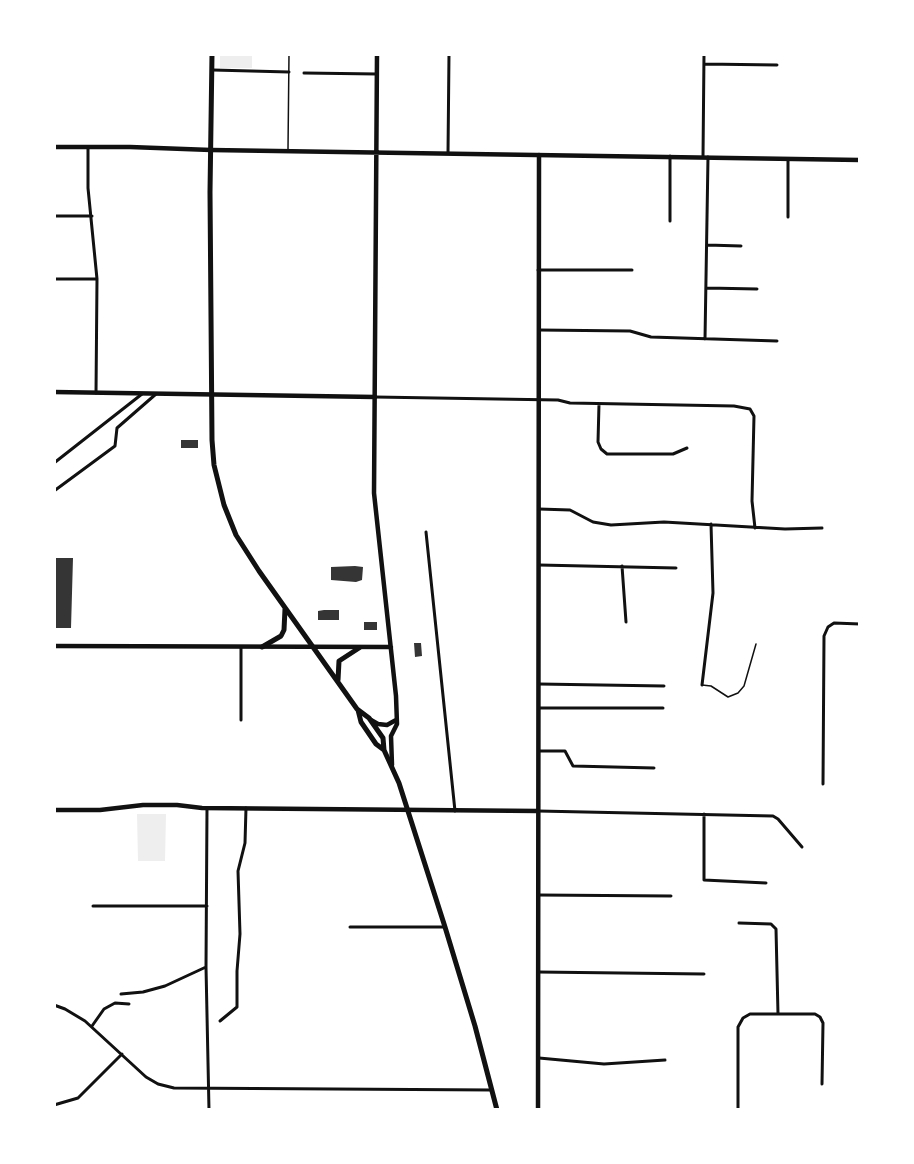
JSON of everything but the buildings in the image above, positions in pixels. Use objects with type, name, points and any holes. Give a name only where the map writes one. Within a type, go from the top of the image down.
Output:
[{"type":"main road","points":[[212,54],[212,448],[224,506],[246,552],[357,709],[369,718],[383,738],[384,750],[393,767],[445,927],[497,1110]]},
{"type":"main road","points":[[262,647],[273,642],[283,633],[286,620],[285,607]]},
{"type":"main road","points":[[338,682],[339,661],[359,648]]},
{"type":"main road","points":[[357,709],[361,722],[376,744],[384,750]]},
{"type":"street","points":[[377,54],[374,493],[396,696],[397,724],[391,736],[393,767]]},
{"type":"street","points":[[448,153],[449,54]]},
{"type":"street","points":[[704,54],[707,245],[705,339]]},
{"type":"street","points":[[704,64],[777,65]]},
{"type":"street","points":[[211,70],[289,72]]},
{"type":"street","points":[[304,72],[377,74]]},
{"type":"street","points":[[54,147],[860,160]]},
{"type":"street","points":[[88,147],[88,188],[98,279],[96,393]]},
{"type":"street","points":[[538,1110],[539,155]]},
{"type":"street","points":[[670,156],[670,221]]},
{"type":"street","points":[[788,159],[788,218]]},
{"type":"street","points":[[54,216],[92,216]]},
{"type":"street","points":[[707,245],[741,246]]},
{"type":"street","points":[[538,270],[633,270]]},
{"type":"street","points":[[54,279],[98,279]]},
{"type":"street","points":[[707,288],[757,289]]},
{"type":"street","points":[[539,330],[630,331],[651,337],[777,340]]},
{"type":"street","points":[[54,392],[539,399],[599,404],[734,405],[750,409],[754,416],[752,501],[755,528]]},
{"type":"street","points":[[54,463],[144,393]]},
{"type":"street","points":[[54,491],[115,446],[117,428],[156,394]]},
{"type":"street","points":[[599,404],[598,442],[601,449],[608,454],[673,454],[687,448]]},
{"type":"street","points":[[537,508],[570,510],[593,522],[611,525],[664,522],[755,528],[822,528]]},
{"type":"street","points":[[702,685],[713,593],[711,524]]},
{"type":"street","points":[[426,532],[455,811]]},
{"type":"street","points":[[537,565],[676,568]]},
{"type":"street","points":[[622,566],[626,622]]},
{"type":"street","points":[[823,784],[824,636],[828,627],[834,622],[860,624]]},
{"type":"street","points":[[54,646],[391,647]]},
{"type":"street","points":[[241,647],[241,720]]},
{"type":"street","points":[[537,684],[664,686]]},
{"type":"street","points":[[537,708],[663,708]]},
{"type":"street","points":[[369,718],[382,725],[396,720]]},
{"type":"street","points":[[537,751],[565,751],[573,766],[654,768]]},
{"type":"street","points":[[54,810],[100,810],[177,805],[207,808],[772,816],[778,819],[802,847]]},
{"type":"street","points":[[207,808],[206,967],[209,1110]]},
{"type":"street","points":[[220,1021],[237,1007],[240,934],[237,871],[245,843],[246,808]]},
{"type":"street","points":[[704,814],[704,880],[766,883]]},
{"type":"street","points":[[538,895],[671,896]]},
{"type":"street","points":[[93,906],[207,906]]},
{"type":"street","points":[[739,923],[771,924],[776,927],[778,1014]]},
{"type":"street","points":[[350,927],[445,927]]},
{"type":"street","points":[[121,994],[143,992],[165,986],[206,967]]},
{"type":"street","points":[[538,972],[704,974]]},
{"type":"street","points":[[92,1026],[105,1009],[115,1003],[129,1004]]},
{"type":"street","points":[[54,1005],[65,1009],[92,1026],[146,1077],[158,1084],[174,1088],[492,1090]]},
{"type":"street","points":[[738,1110],[738,1027],[745,1016],[753,1013],[815,1014],[821,1018],[822,1084]]},
{"type":"street","points":[[54,1105],[78,1098],[122,1054]]},
{"type":"street","points":[[538,1058],[604,1064],[665,1060]]},
{"type":"lane","points":[[288,151],[289,54]]},
{"type":"lane","points":[[702,685],[711,687],[728,697],[738,693],[744,686],[756,644]]},
{"type":"shaded area","points":[[220,54],[252,54],[252,68],[220,68]]},
{"type":"shaded area","points":[[137,814],[166,814],[165,861],[138,861]]}]
